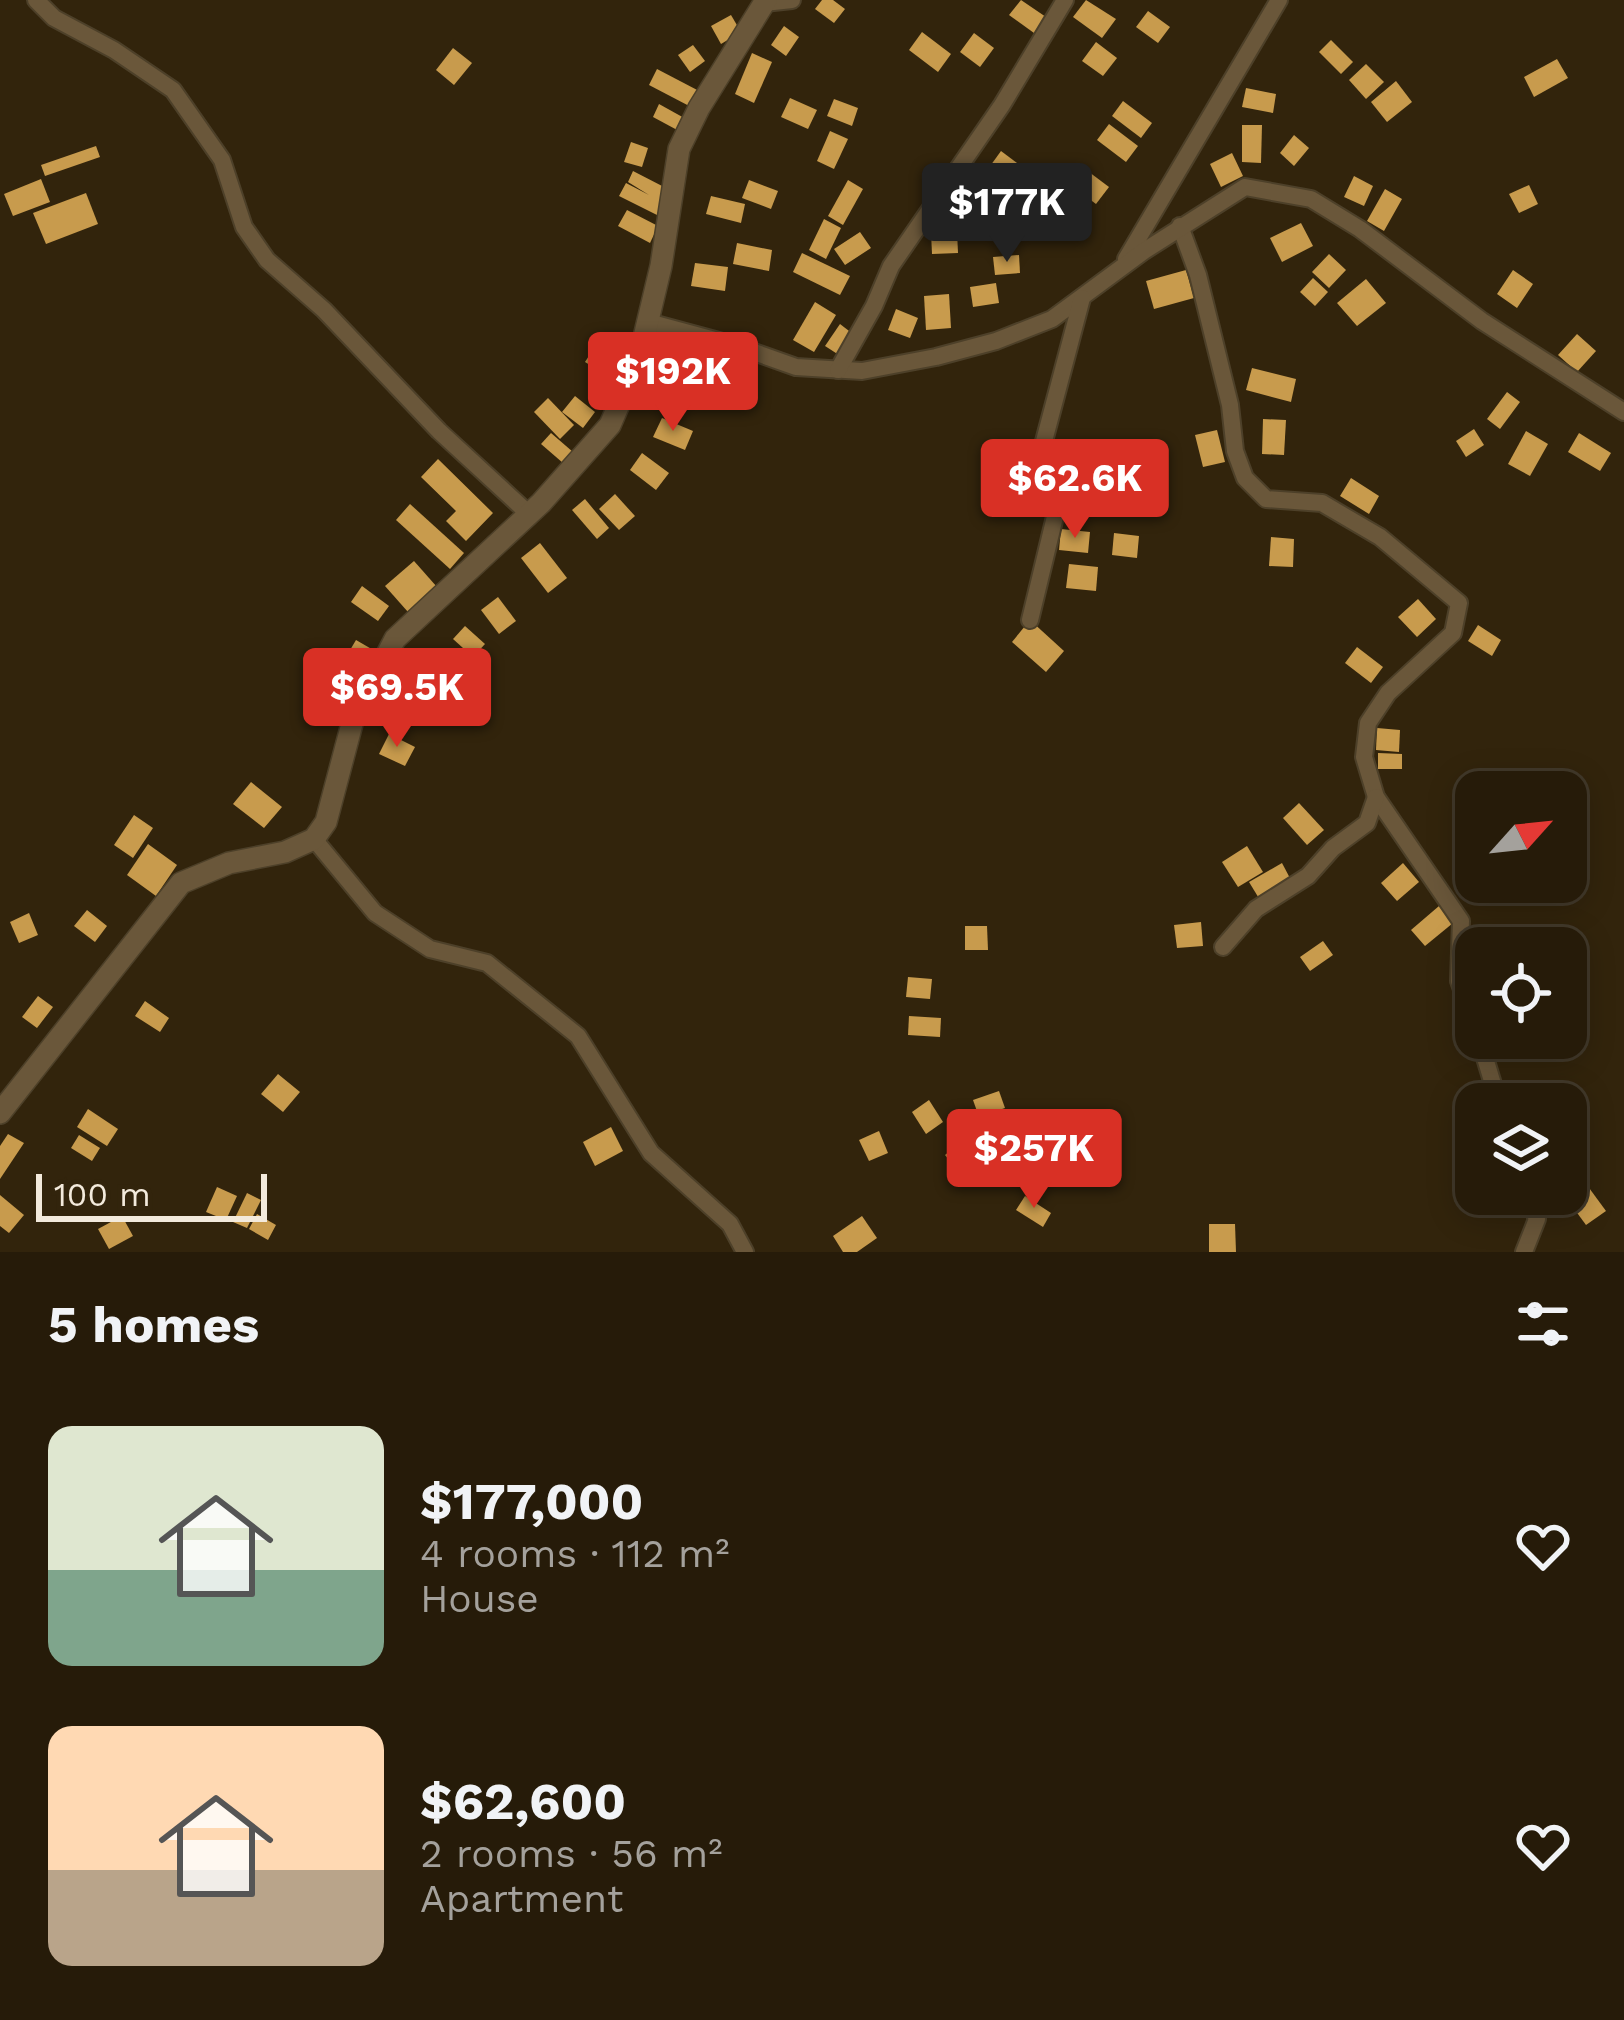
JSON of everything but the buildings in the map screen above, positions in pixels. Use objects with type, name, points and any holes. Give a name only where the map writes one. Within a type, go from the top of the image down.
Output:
[{"type":"street","points":[[36,0],[54,19],[114,50],[173,90],[222,160],[244,226],[267,260],[324,310],[439,431],[529,514]]},
{"type":"street","points":[[0,1113],[181,883],[229,863],[285,852],[314,839],[326,822],[352,720],[394,639],[529,514],[610,425],[639,358],[662,266],[679,149],[765,2],[792,0]]},
{"type":"street","points":[[838,370],[891,266],[1002,105],[1065,0]]},
{"type":"street","points":[[1120,270],[1279,0]]},
{"type":"street","points":[[648,322],[796,367],[838,370],[862,371],[996,341],[1052,319],[1180,226],[1245,187],[1311,199],[1482,322],[1624,412]]},
{"type":"street","points":[[1180,226],[1198,275],[1235,451],[1245,478],[1266,499],[1322,503],[1380,537],[1459,603],[1453,633],[1388,693],[1368,723],[1364,757],[1376,797],[1461,927]]},
{"type":"street","points":[[1030,620],[1060,500],[1053,482],[1035,475],[1082,298]]},
{"type":"street","points":[[1223,947],[1256,909],[1308,876],[1333,848],[1367,823],[1376,797]]},
{"type":"street","points":[[314,839],[375,913],[430,949],[487,963],[578,1036],[651,1153],[730,1224],[745,1252]]},
{"type":"street","points":[[1524,1252],[1535,1215]]}]
